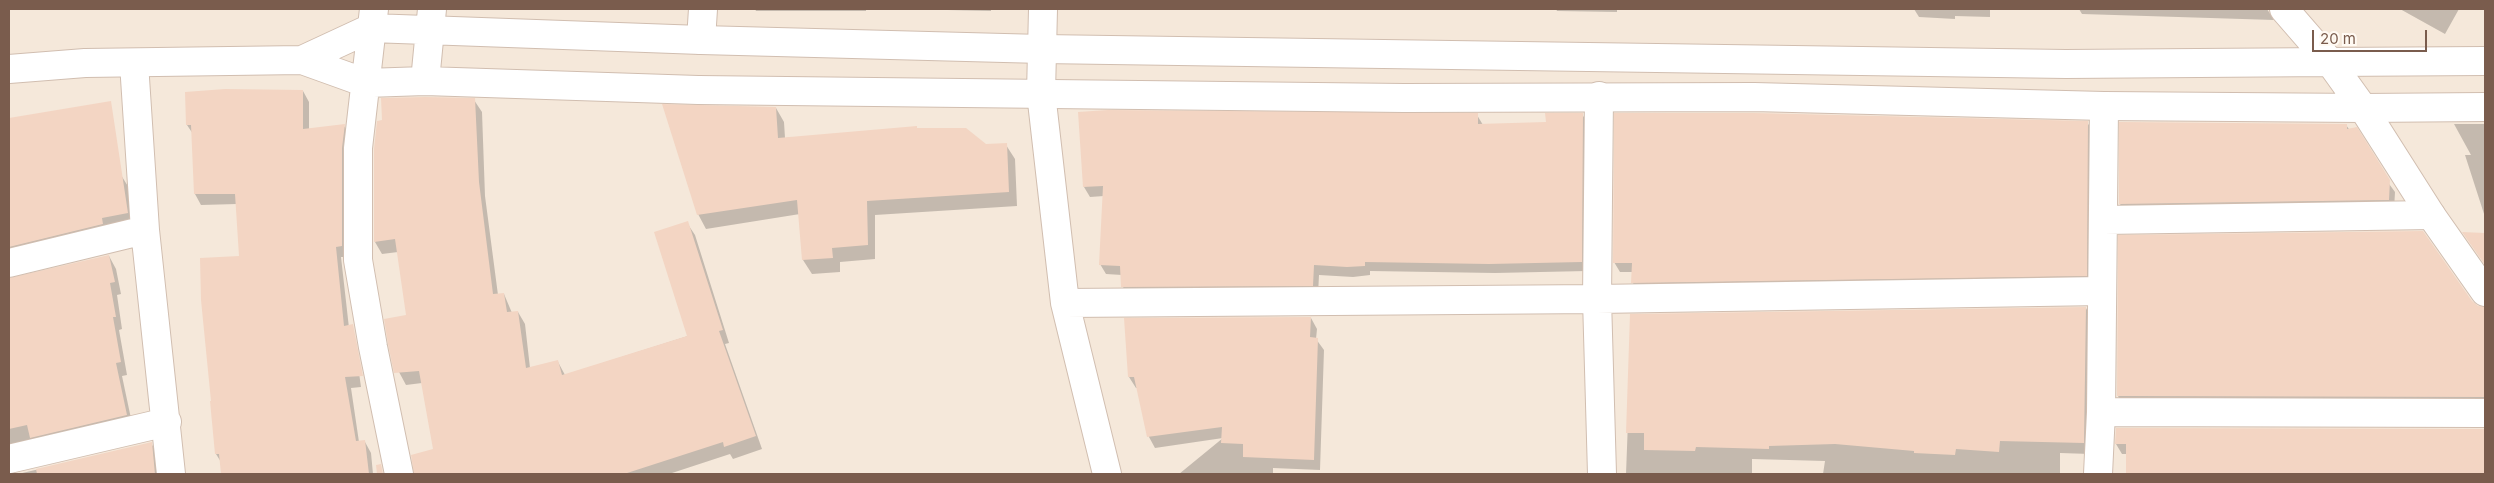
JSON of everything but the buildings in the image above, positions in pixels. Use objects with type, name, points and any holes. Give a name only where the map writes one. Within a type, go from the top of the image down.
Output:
[{"type":"street","points":[[701,40],[703,9]]},
{"type":"street","points":[[1043,9],[1041,94],[1065,303],[1107,474]]},
{"type":"street","points":[[2284,9],[2330,62],[2363,108],[2431,215],[2484,289]]},
{"type":"street","points":[[302,60],[373,18],[430,20],[701,40],[1042,49],[2066,64],[2485,61]]},
{"type":"street","points":[[373,18],[358,148],[358,260],[373,347],[399,474]]},
{"type":"street","points":[[425,81],[430,20]]},
{"type":"street","points":[[9,69],[85,64],[302,60],[366,83],[425,81],[698,90],[1041,94],[1404,98],[1754,97],[2104,106],[2485,107]]},
{"type":"street","points":[[134,64],[146,230],[171,474]]},
{"type":"street","points":[[1598,96],[1597,299],[1602,474]]},
{"type":"street","points":[[2098,474],[2101,412],[2104,106]]},
{"type":"street","points":[[2104,220],[2431,215]]},
{"type":"street","points":[[9,263],[146,230]]},
{"type":"street","points":[[1065,303],[1597,299],[2102,291]]},
{"type":"street","points":[[2101,412],[2485,413]]},
{"type":"street","points":[[9,459],[167,422]]},
{"type":"shaded area","points":[[9,9],[2485,9],[2485,474],[9,474]]}]
